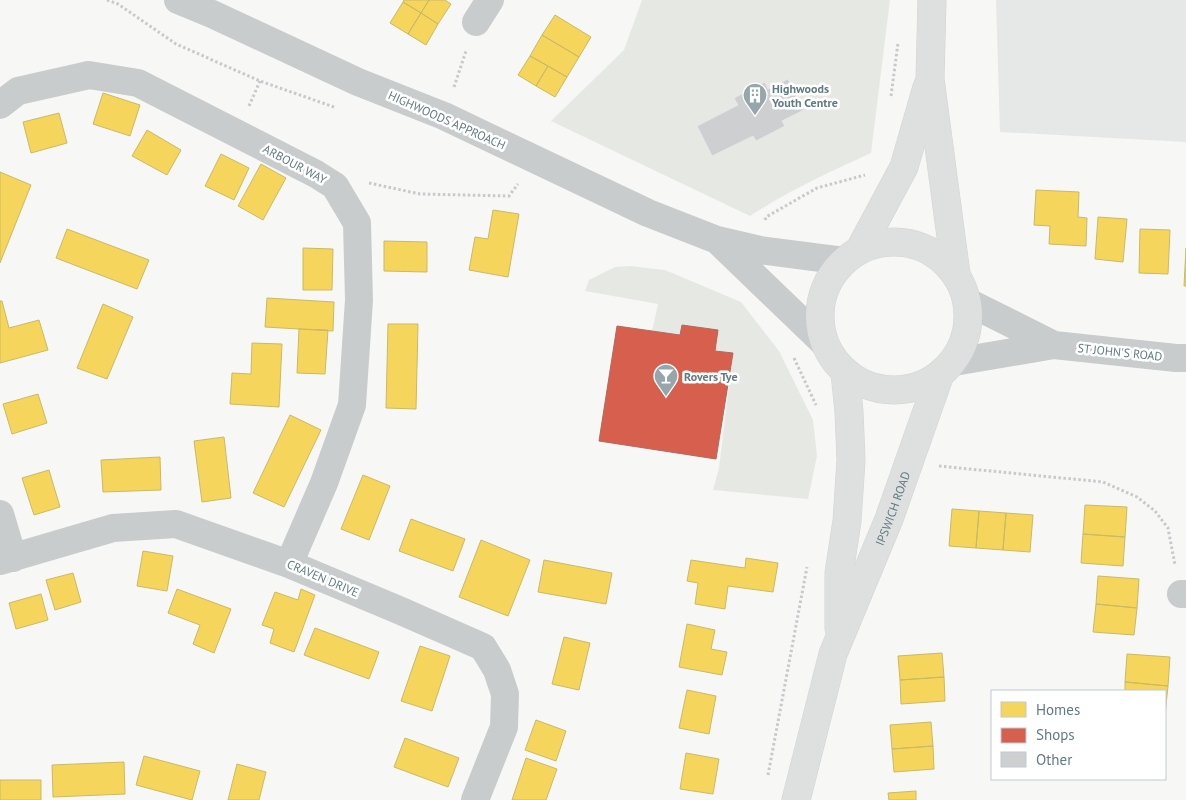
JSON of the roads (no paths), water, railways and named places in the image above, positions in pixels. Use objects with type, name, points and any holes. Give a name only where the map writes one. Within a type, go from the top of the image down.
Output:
[{"type":"main road","points":[[930,79],[904,167],[852,255],[827,282],[819,312],[824,343],[844,373],[877,389],[910,390],[947,369],[968,333],[968,302],[956,274],[930,79],[932,0]]},
{"type":"main road","points":[[852,255],[885,242],[901,242],[932,251],[956,274]]},
{"type":"main road","name":"IPSWICH ROAD","points":[[796,800],[834,654],[890,518],[909,463],[947,369]]},
{"type":"main road","name":"IPSWICH ROAD","points":[[839,640],[839,573],[848,522],[851,460],[849,412],[844,373]]},
{"type":"street","name":"HIGHWOODS APPROACH","points":[[178,0],[358,82],[444,116],[648,213],[716,240],[760,250],[852,255]]},
{"type":"street","name":"ARBOUR WAY","points":[[0,106],[18,90],[90,74],[138,84],[316,174],[335,186],[357,223],[358,300],[352,405],[324,483],[289,564]]},
{"type":"street","name":"HIGHWOODS APPROACH","points":[[716,240],[824,343]]},
{"type":"street","name":"ST JOHN'S ROAD","points":[[968,302],[1054,346]]},
{"type":"street","name":"ST JOHN'S ROAD","points":[[947,369],[1054,346],[1186,358]]},
{"type":"street","points":[[0,514],[7,560]]},
{"type":"street","name":"CRAVEN DRIVE","points":[[7,560],[113,528],[176,524],[289,564],[483,647],[497,670],[505,694],[504,727],[475,800]]},
{"type":"place","name":"Highwoods Youth Centre","points":[[755,116]]},
{"type":"place","name":"Rovers Tye","points":[[666,397]]}]
